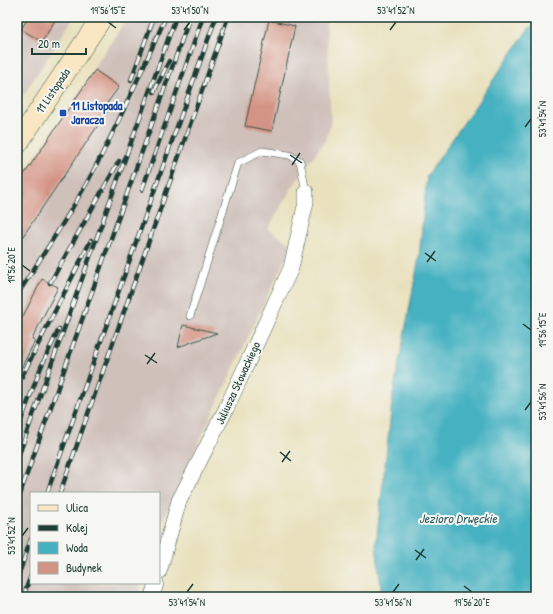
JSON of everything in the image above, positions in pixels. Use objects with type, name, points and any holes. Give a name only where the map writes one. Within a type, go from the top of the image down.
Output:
[{"type":"main road","name":"11 Listopada","points":[[17,144],[102,17]]},
{"type":"street","name":"Juliusza Słowackiego","points":[[160,568],[179,502],[226,409],[291,268],[306,202],[306,192]]},
{"type":"street","points":[[152,597],[156,584]]},
{"type":"lane","points":[[190,316],[238,163],[262,151],[289,155],[300,161],[306,192]]},
{"type":"shaded area","points":[[17,17],[74,17],[17,105]]},
{"type":"shaded area","points":[[128,17],[326,17],[331,122],[326,139],[291,189],[268,229],[295,247],[284,261],[160,525],[160,492],[30,492],[30,584],[141,584],[138,597],[17,597],[17,185],[95,70],[93,69]]},
{"type":"water","name":"Jezioro Drwęckie","points":[[536,23],[536,597],[382,597],[376,544],[393,394],[419,257],[427,176],[529,28]]},
{"type":"building","points":[[29,17],[57,17],[42,42],[21,29]]},
{"type":"building","points":[[269,20],[295,26],[272,131],[245,126]]},
{"type":"building","points":[[95,70],[119,87],[107,103],[111,106],[17,245],[17,185]]},
{"type":"building","points":[[42,279],[58,287],[32,339],[35,341],[17,376],[17,328]]},
{"type":"building","points":[[183,325],[217,333],[178,347]]},
{"type":"railway","points":[[131,80],[154,17]]},
{"type":"railway","points":[[17,295],[81,194],[100,159],[120,119],[166,17]]},
{"type":"railway","points":[[17,460],[176,17]]},
{"type":"railway","points":[[17,502],[190,17]]},
{"type":"railway","points":[[142,190],[203,17]]},
{"type":"railway","points":[[47,492],[216,17]]},
{"type":"railway","points":[[60,492],[228,17]]},
{"type":"railway","points":[[154,92],[169,61]]},
{"type":"railway","points":[[50,283],[119,161]]},
{"type":"railway","points":[[17,386],[91,240]]},
{"type":"railway","points":[[17,431],[41,367],[59,329]]},
{"type":"railway","points":[[17,579],[30,542]]},
{"type":"railway","points":[[23,597],[30,578]]},
{"type":"place","name":"11 Listopada Jaracza","points":[[63,113]]}]
